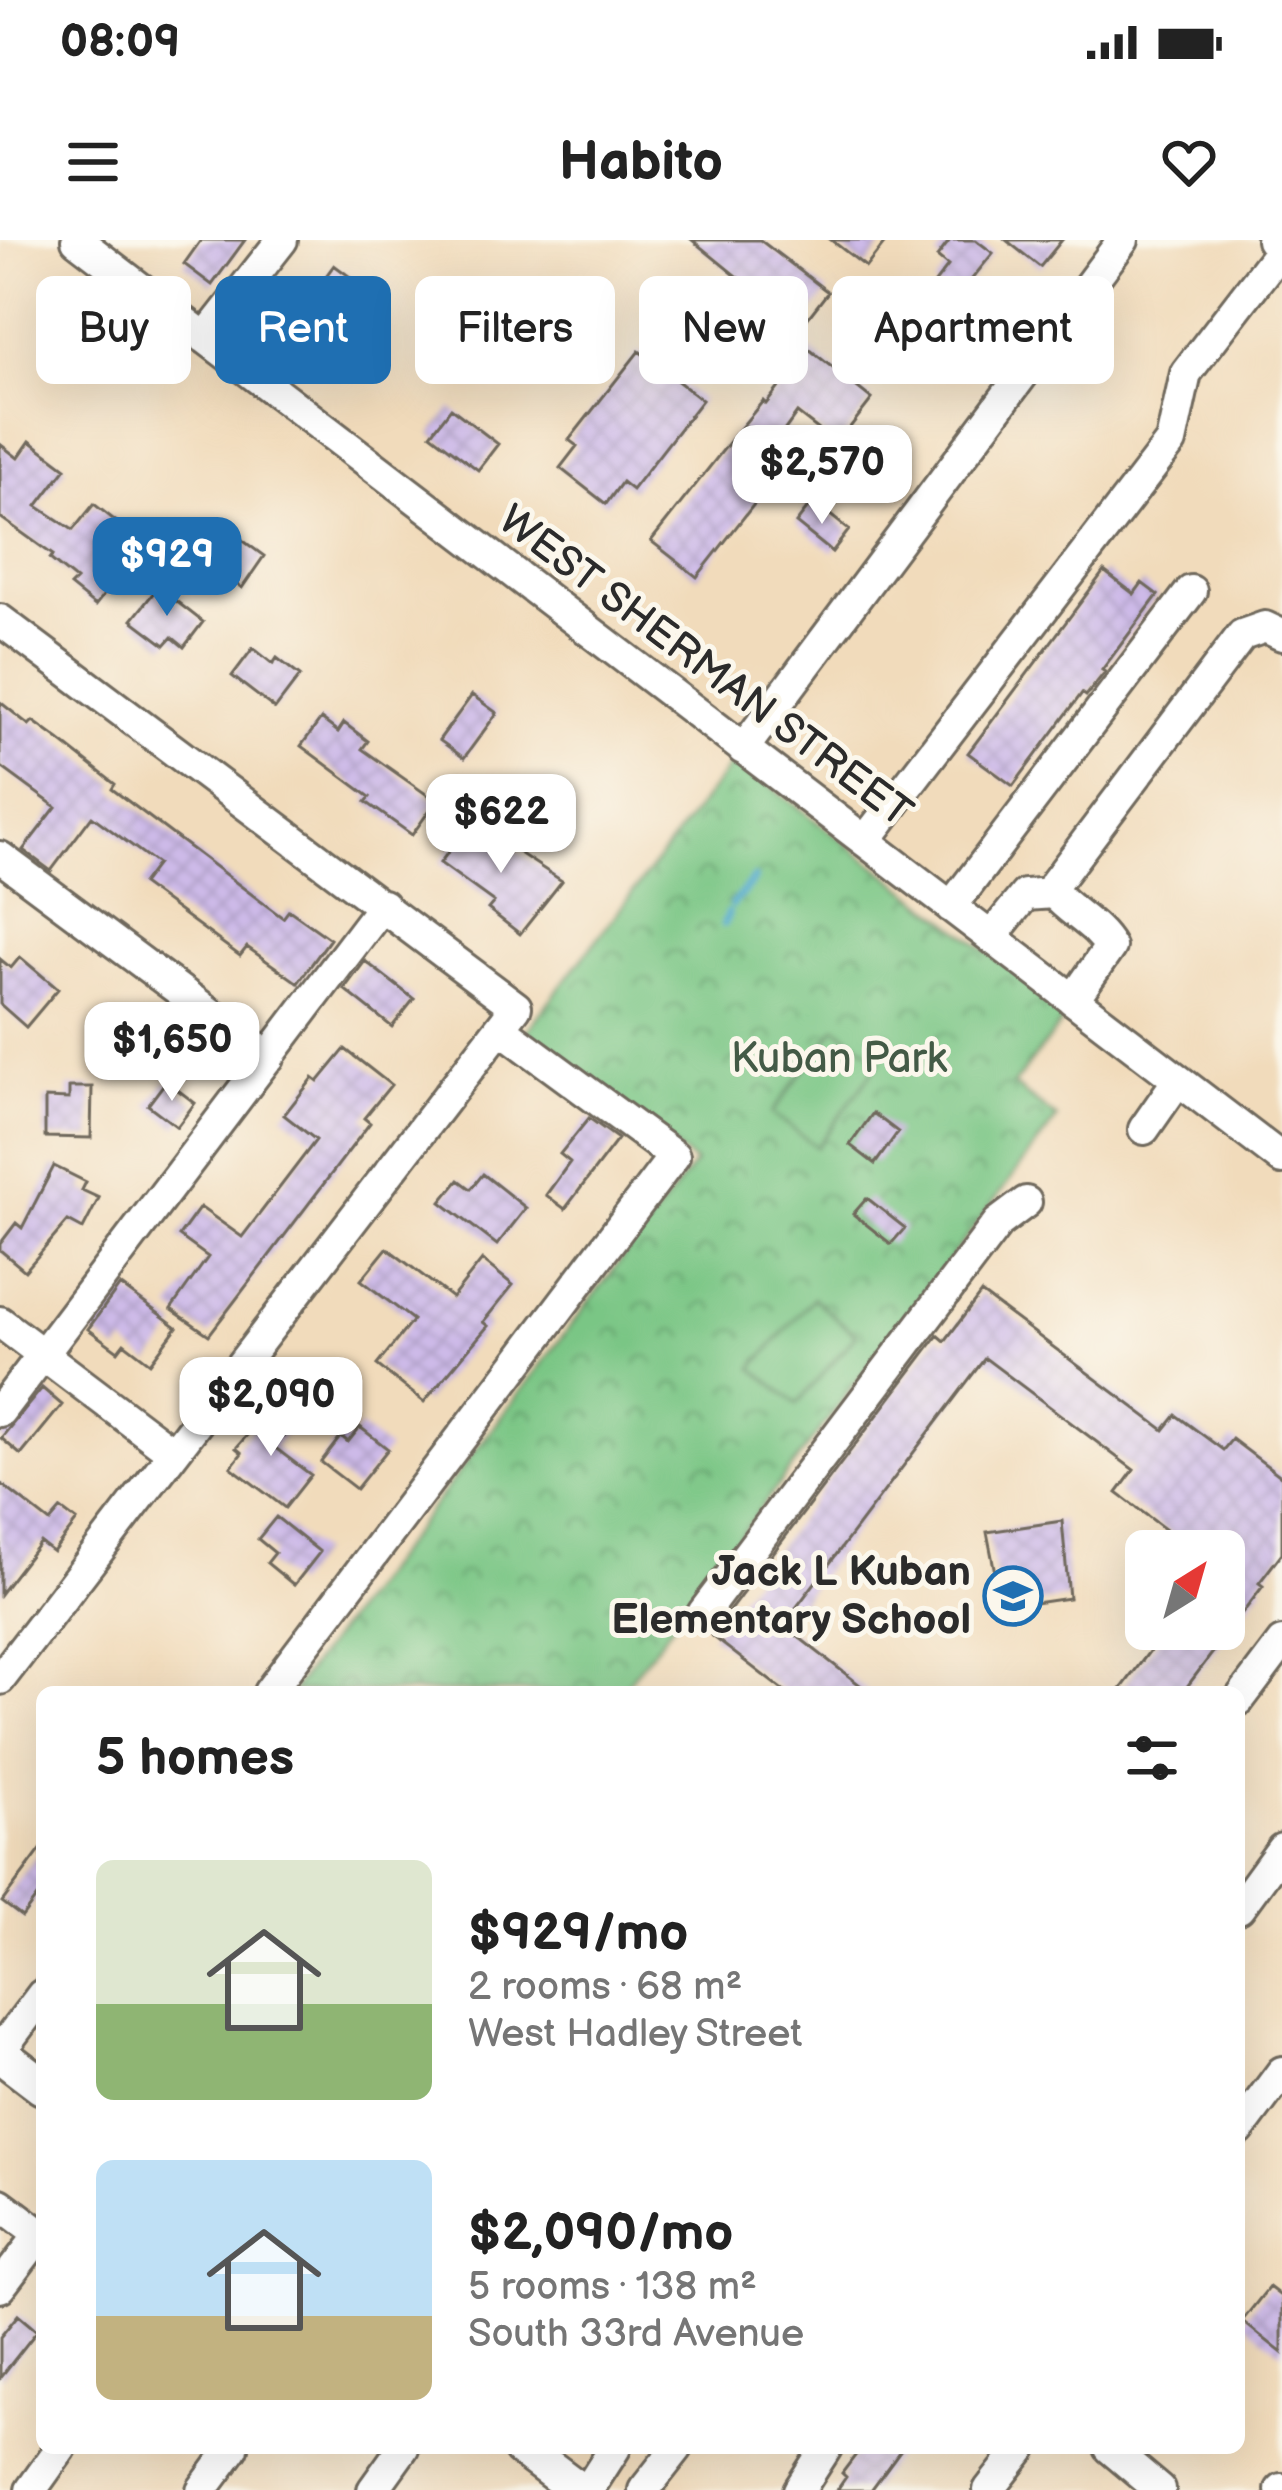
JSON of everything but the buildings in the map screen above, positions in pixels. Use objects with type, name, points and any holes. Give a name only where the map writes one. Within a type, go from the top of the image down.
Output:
[{"type":"main road","points":[[2,2058],[36,2082]]},
{"type":"main road","points":[[529,2454],[569,2487]]},
{"type":"street","name":"WEST SHERMAN STREET","points":[[77,240],[1282,1159]]},
{"type":"street","points":[[205,338],[282,240]]},
{"type":"street","points":[[743,749],[1124,240]]},
{"type":"street","points":[[865,841],[1171,442],[1186,373],[1282,248],[1272,240]]},
{"type":"street","points":[[951,907],[1191,591]]},
{"type":"street","points":[[0,620],[382,905],[674,1156],[274,1686]]},
{"type":"street","points":[[1054,892],[1055,884],[1242,634],[1265,627],[1282,635]]},
{"type":"street","points":[[0,857],[269,1057]]},
{"type":"street","points":[[991,937],[1025,895],[1054,892],[1111,947],[1073,1000]]},
{"type":"street","points":[[0,1411],[382,905]]},
{"type":"street","points":[[0,1679],[508,1017]]},
{"type":"street","points":[[1144,1129],[1178,1080]]},
{"type":"street","points":[[703,1613],[998,1223],[1026,1202]]},
{"type":"street","points":[[0,1322],[172,1452]]},
{"type":"street","points":[[1245,1692],[1282,1642]]},
{"type":"street","points":[[1245,1900],[1282,1849]]},
{"type":"street","points":[[2,2058],[36,2004]]},
{"type":"street","points":[[1245,2122],[1282,2072]]},
{"type":"street","points":[[0,2204],[36,2229]]},
{"type":"street","points":[[0,2288],[36,2240]]},
{"type":"street","points":[[31,2490],[57,2454]]},
{"type":"street","points":[[202,2490],[228,2454]]},
{"type":"street","points":[[373,2490],[399,2454]]},
{"type":"street","points":[[569,2487],[608,2454]]},
{"type":"street","points":[[644,2490],[672,2454]]},
{"type":"street","points":[[799,2490],[822,2454]]},
{"type":"street","points":[[989,2490],[1017,2454]]},
{"type":"street","points":[[1117,2454],[1160,2490]]},
{"type":"green space","name":"Kuban Park","points":[[735,759],[1069,1013],[1013,1085],[1057,1118],[626,1686],[296,1686],[695,1163],[525,1033]]},
{"type":"green space","points":[[836,1027],[881,1060],[817,1147],[772,1113]]},
{"type":"green space","points":[[813,1298],[856,1335],[797,1404],[753,1368]]},
{"type":"waterway","points":[[732,905],[754,879]]},
{"type":"waterway","points":[[724,924],[728,913]]},
{"type":"place","name":"Jack L Kuban Elementary School","points":[[1013,1596]]}]
